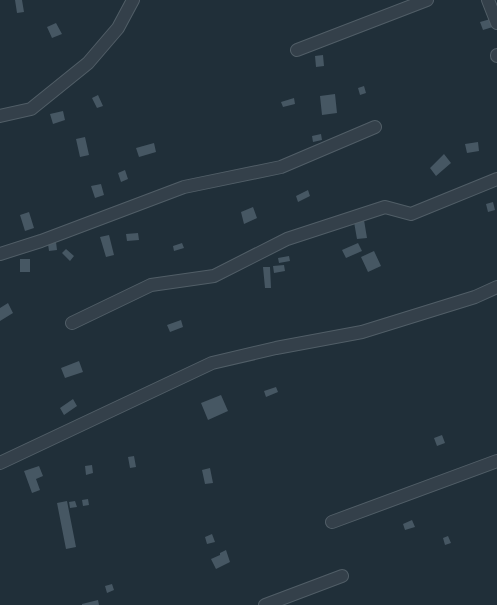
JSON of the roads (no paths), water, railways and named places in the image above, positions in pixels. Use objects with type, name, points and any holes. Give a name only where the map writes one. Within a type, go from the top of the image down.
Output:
[{"type":"street","points":[[0,116],[31,109],[88,63],[118,28],[133,0]]},
{"type":"street","points":[[297,50],[426,0]]},
{"type":"street","points":[[488,0],[497,23]]},
{"type":"street","points":[[0,254],[41,241],[184,187],[281,167],[375,127]]},
{"type":"street","points":[[72,323],[151,285],[214,276],[287,239],[385,207],[411,214],[497,179]]},
{"type":"street","points":[[0,463],[212,363],[276,348],[362,332],[475,297],[497,287]]},
{"type":"street","points":[[332,522],[497,461]]},
{"type":"street","points":[[265,605],[342,576]]}]
